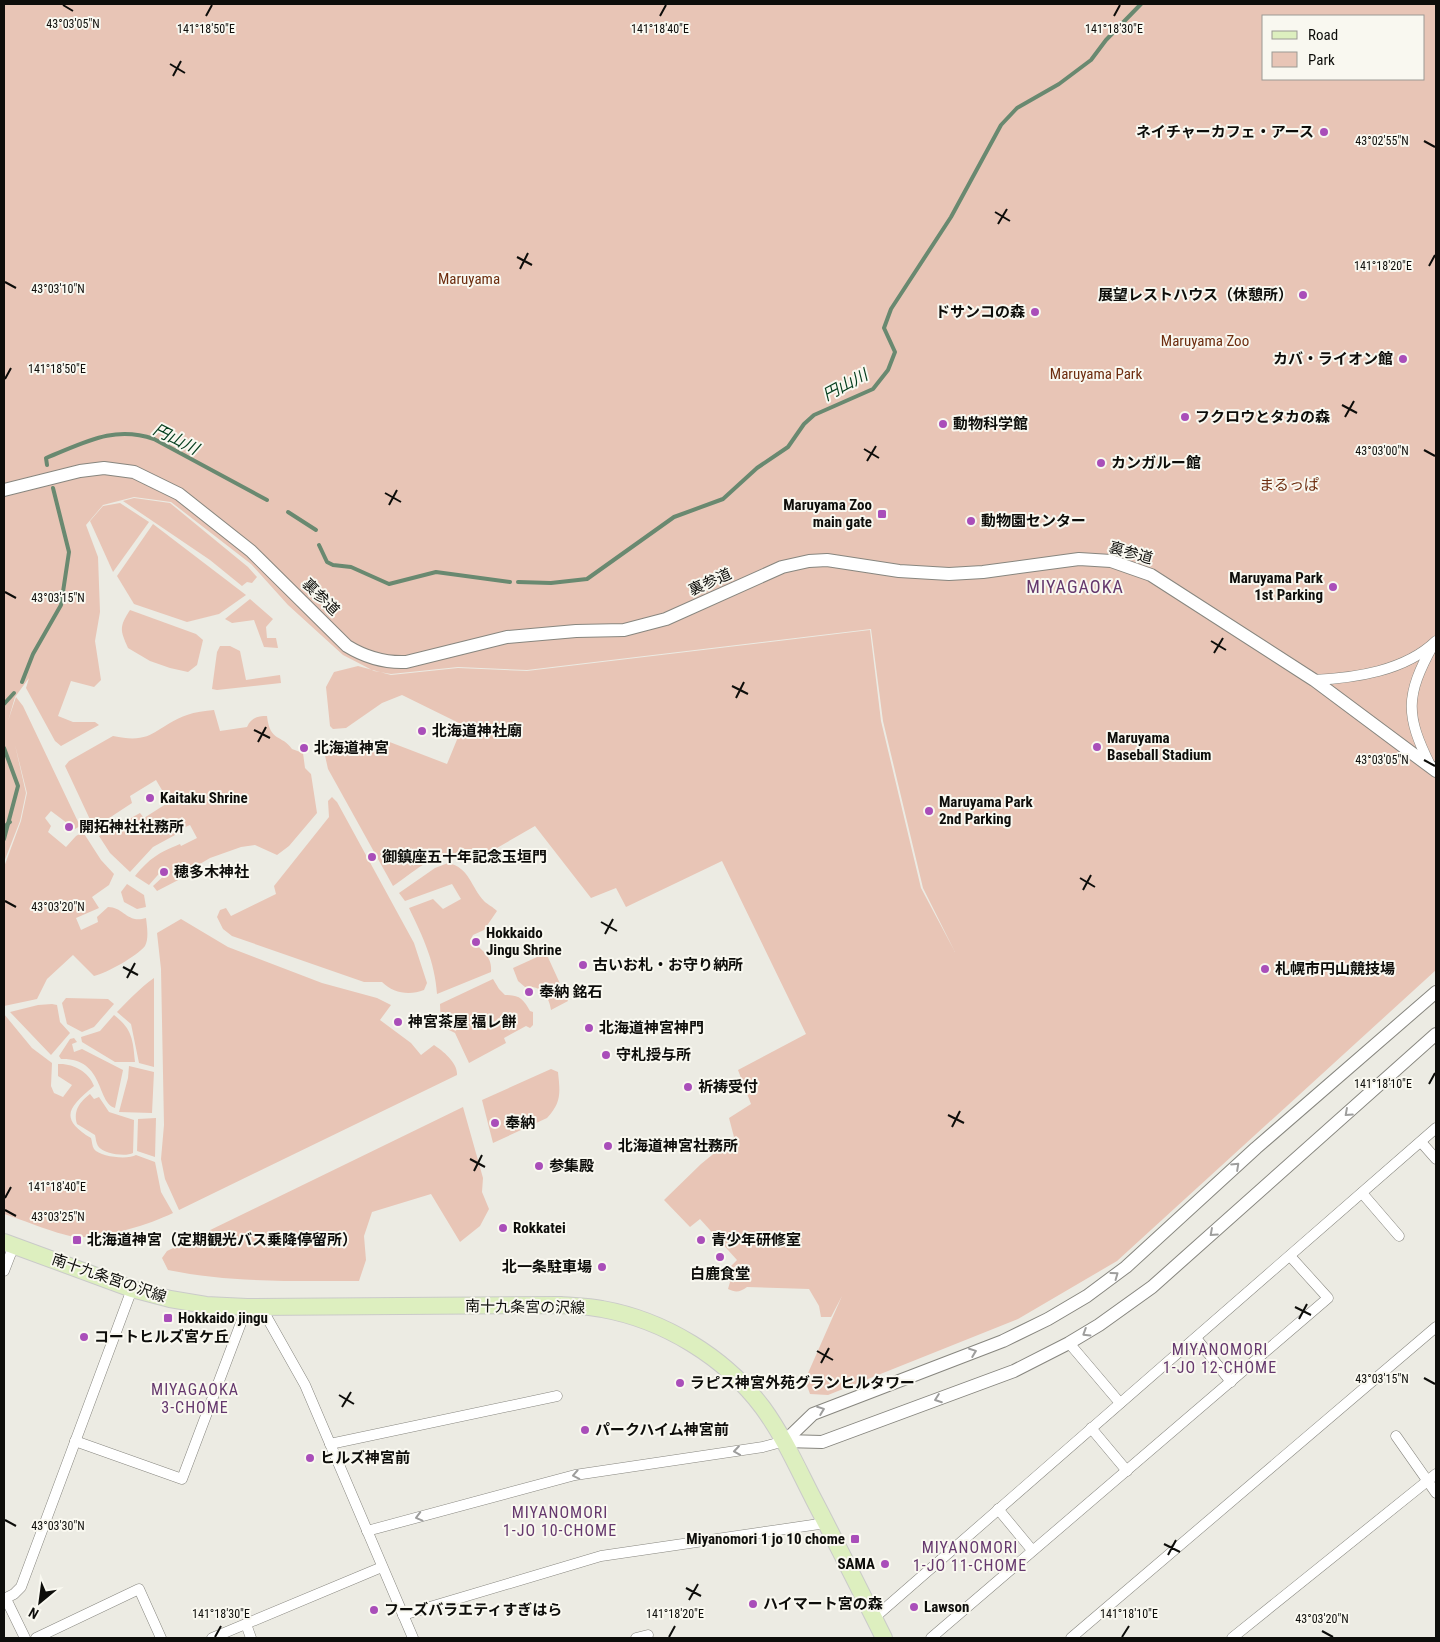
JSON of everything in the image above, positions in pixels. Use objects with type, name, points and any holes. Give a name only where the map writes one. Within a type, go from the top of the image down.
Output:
[{"type":"main road","name":"南十九条宮の沢線","points":[[9,1243],[132,1289],[197,1304],[254,1307],[561,1305],[602,1309],[641,1319],[668,1331],[710,1356],[742,1384],[762,1407],[785,1441],[884,1638]]},
{"type":"street","name":"裏参道","points":[[4,490],[80,471],[104,468],[134,472],[179,494],[251,551],[347,646],[366,656],[384,661],[406,662],[507,637],[576,631],[624,630],[666,619],[782,567],[810,561],[827,560],[899,571],[949,574],[983,572],[1079,559],[1111,561],[1151,575],[1314,680],[1434,769]]},
{"type":"street","points":[[1314,680],[1366,674],[1402,663],[1435,643]]},
{"type":"street","points":[[1434,769],[1416,736],[1412,712],[1414,688],[1420,668],[1435,643]]},
{"type":"street","points":[[785,1441],[812,1414],[1002,1341],[1048,1319],[1087,1296],[1126,1267],[1256,1148],[1436,992]]},
{"type":"street","points":[[367,1531],[575,1475],[763,1447],[785,1441],[822,1442],[1014,1371],[1069,1343],[1152,1288],[1436,1034]]},
{"type":"street","points":[[874,1618],[1436,1128]]},
{"type":"street","points":[[1421,1142],[1436,1159]]},
{"type":"street","points":[[1362,1193],[1399,1236]]},
{"type":"street","points":[[4,1271],[9,1243]]},
{"type":"street","points":[[930,1638],[1328,1298],[1290,1256]]},
{"type":"street","points":[[25,1638],[5,1599],[21,1587],[132,1289]]},
{"type":"street","points":[[75,1441],[182,1479],[254,1307]]},
{"type":"street","points":[[254,1307],[305,1385],[413,1638]]},
{"type":"street","points":[[1072,1638],[1436,1327]]},
{"type":"street","points":[[1196,1338],[1231,1382]]},
{"type":"street","points":[[1069,1343],[1120,1403]]},
{"type":"street","points":[[330,1444],[557,1396]]},
{"type":"street","points":[[1091,1428],[1127,1471]]},
{"type":"street","points":[[1396,1436],[1436,1493]]},
{"type":"street","points":[[1232,1638],[1436,1474]]},
{"type":"street","points":[[998,1509],[1032,1550]]},
{"type":"street","points":[[403,1616],[602,1556],[826,1523]]},
{"type":"street","points":[[212,1638],[382,1567]]},
{"type":"street","points":[[36,1638],[139,1589],[161,1638]]},
{"type":"street","points":[[246,1624],[251,1638]]},
{"type":"street","points":[[636,1638],[648,1635]]},
{"type":"green space","name":"Maruyama Park","points":[[4,4],[1436,4],[1436,970],[1117,1261],[1018,1319],[828,1395],[810,1394],[805,1380],[842,1296],[831,1317],[821,1317],[819,1306],[809,1289],[747,1287],[736,1291],[728,1289],[730,1282],[724,1273],[737,1260],[700,1219],[690,1227],[664,1200],[701,1164],[734,1137],[729,1118],[751,1104],[738,1070],[806,1034],[722,861],[626,907],[616,888],[591,898],[535,826],[476,860],[464,855],[453,854],[432,860],[393,886],[328,769],[324,751],[366,740],[387,741],[447,764],[463,725],[402,695],[382,703],[346,728],[333,729],[330,726],[326,687],[334,672],[358,666],[371,670],[343,655],[288,605],[251,564],[171,502],[134,497],[103,505],[86,525],[98,557],[100,612],[95,641],[101,680],[94,687],[71,681],[58,716],[73,722],[95,722],[99,725],[61,746],[55,741],[26,688],[29,678],[15,697],[8,721],[16,697],[23,706],[80,826],[75,829],[51,811],[45,818],[51,826],[48,832],[66,847],[76,836],[83,832],[101,860],[114,874],[109,885],[92,897],[99,908],[76,918],[81,930],[98,922],[97,917],[108,907],[113,908],[134,919],[146,918],[146,943],[141,950],[121,964],[94,976],[73,955],[47,979],[37,999],[4,1006],[4,867],[21,821],[27,793],[15,745],[26,793],[20,821],[4,862]],"holes":[[[871,629],[883,721],[923,888],[955,952],[921,888],[881,721],[870,630],[527,671],[458,668],[391,675],[381,672],[391,674],[458,667],[527,670]]]},
{"type":"green space","points":[[134,498],[170,503],[248,567],[257,577],[252,583],[247,582],[242,586],[210,560],[123,501]]},
{"type":"green space","points":[[120,503],[149,522],[113,572],[90,521],[103,506]]},
{"type":"green space","points":[[153,524],[246,595],[219,614],[187,622],[134,604],[117,576]]},
{"type":"green space","points":[[250,599],[273,619],[266,627],[267,638],[276,638],[278,648],[264,647],[254,620],[232,623],[225,619]]},
{"type":"green space","points":[[130,610],[196,634],[203,640],[197,665],[188,672],[170,668],[150,661],[128,648],[123,637],[122,625]]},
{"type":"green space","points":[[220,646],[230,646],[240,651],[246,680],[280,675],[281,683],[212,689],[217,652]]},
{"type":"green space","points":[[214,710],[220,731],[247,727],[250,721],[255,718],[267,716],[274,734],[292,749],[303,753],[305,768],[311,774],[317,813],[289,846],[277,855],[255,845],[241,847],[210,858],[193,868],[186,876],[157,891],[153,886],[168,872],[164,868],[149,885],[135,876],[150,860],[160,853],[197,838],[190,825],[174,832],[175,835],[153,847],[130,872],[110,853],[99,836],[140,813],[144,818],[169,802],[156,780],[130,796],[132,803],[94,828],[65,766],[69,761],[113,736],[137,738],[146,736],[187,715]]},
{"type":"green space","points":[[332,797],[337,802],[414,943],[427,983],[424,990],[407,993],[391,989],[382,982],[364,982],[232,936],[223,929],[217,917],[220,910],[226,908],[231,916],[276,894],[274,886],[329,817],[328,801]]},
{"type":"green space","points":[[448,863],[461,869],[484,901],[497,911],[484,930],[473,935],[470,941],[488,957],[491,972],[437,994],[431,960],[409,908],[433,899],[443,909],[461,899],[452,884],[405,901],[399,893],[435,868]]},
{"type":"green space","points":[[127,884],[144,895],[146,907],[137,909],[124,902],[121,892]]},
{"type":"green space","points":[[181,919],[228,947],[322,983],[377,998],[391,1005],[380,1020],[411,1043],[421,1055],[434,1045],[453,1062],[457,1075],[179,1210],[165,1179],[161,1159],[164,1125],[161,969],[157,933]]},
{"type":"green space","points":[[546,953],[568,1001],[551,1010],[543,992],[536,988],[525,987],[518,981],[513,968]]},
{"type":"green space","points":[[154,978],[154,1067],[139,1063],[131,1024],[117,1012]]},
{"type":"green space","points":[[493,979],[505,995],[520,999],[533,1012],[533,1025],[530,1028],[526,1026],[504,1038],[506,1043],[469,1063],[455,1033],[441,1026],[440,1004]]},
{"type":"green space","points":[[66,998],[108,999],[114,1004],[94,1027],[82,1032],[67,1024],[62,1003]]},
{"type":"green space","points":[[38,1005],[57,1005],[60,1022],[70,1033],[51,1055],[10,1012]]},
{"type":"green space","points":[[4,1014],[32,1048],[52,1063],[51,1086],[54,1093],[63,1097],[72,1085],[58,1076],[58,1064],[80,1069],[92,1081],[94,1086],[73,1106],[71,1118],[74,1124],[91,1138],[94,1149],[97,1152],[108,1156],[121,1157],[136,1155],[155,1162],[161,1192],[173,1213],[127,1230],[89,1237],[71,1236],[52,1231],[4,1214]]},
{"type":"green space","points":[[114,1015],[128,1030],[135,1062],[115,1062],[82,1042],[81,1037],[100,1031]]},
{"type":"green space","points":[[74,1038],[77,1042],[72,1044],[74,1052],[82,1049],[123,1070],[115,1108],[109,1104],[92,1072],[85,1065],[61,1059],[59,1056],[70,1039]]},
{"type":"green space","points":[[129,1066],[154,1072],[152,1113],[119,1112],[128,1078]]},
{"type":"green space","points":[[551,1069],[558,1072],[559,1091],[558,1102],[552,1112],[547,1118],[493,1143],[482,1100]]},
{"type":"green space","points":[[90,1094],[94,1099],[99,1097],[109,1112],[134,1120],[133,1153],[120,1155],[101,1149],[96,1142],[95,1135],[77,1124],[76,1115],[78,1107]]},
{"type":"green space","points":[[463,1107],[483,1178],[482,1192],[489,1209],[480,1226],[460,1242],[431,1194],[372,1212],[364,1236],[366,1260],[359,1281],[239,1279],[168,1270],[162,1258],[167,1251]]},
{"type":"green space","points":[[156,1118],[155,1157],[137,1151],[138,1119]]},
{"type":"waterway","name":"円山川","points":[[518,582],[551,583],[587,579],[674,517],[723,499],[757,468],[788,447],[804,424],[814,415],[873,389],[888,370],[895,352],[884,328],[891,309],[951,217],[1001,125],[1017,108],[1059,84],[1091,60],[1106,40],[1141,4]]},
{"type":"waterway","name":"円山川","points":[[47,465],[46,458],[86,442],[112,435],[139,435],[154,439],[267,500]]},
{"type":"waterway","name":"円山川","points":[[22,682],[33,654],[61,605],[69,552],[53,488]]},
{"type":"waterway","name":"円山川","points":[[288,512],[316,530]]},
{"type":"waterway","name":"円山川","points":[[319,545],[327,562],[333,565],[351,567],[389,584],[436,572],[510,582]]},
{"type":"waterway","name":"円山川","points":[[4,704],[14,693]]},
{"type":"waterway","name":"円山川","points":[[4,748],[18,786],[4,839]]},
{"type":"waterway","name":"円山川","points":[[4,827],[10,822]]},
{"type":"place","name":"ネイチャーカフェ・アース","points":[[1324,132]]},
{"type":"place","name":"展望レストハウス（休憩所）","points":[[1303,295]]},
{"type":"place","name":"ドサンコの森","points":[[1035,312]]},
{"type":"place","name":"カバ・ライオン館","points":[[1403,359]]},
{"type":"place","name":"フクロウとタカの森","points":[[1185,417]]},
{"type":"place","name":"動物科学館","points":[[943,424]]},
{"type":"place","name":"カンガルー館","points":[[1101,463]]},
{"type":"place","name":"Maruyama Zoo main gate","points":[[882,514]]},
{"type":"place","name":"動物園センター","points":[[971,521]]},
{"type":"place","name":"Maruyama Park 1st Parking","points":[[1333,587]]},
{"type":"place","name":"北海道神社廟","points":[[422,731]]},
{"type":"place","name":"Maruyama Baseball Stadium","points":[[1097,747]]},
{"type":"place","name":"北海道神宮","points":[[304,748]]},
{"type":"place","name":"Kaitaku Shrine","points":[[150,798]]},
{"type":"place","name":"Maruyama Park 2nd Parking","points":[[929,811]]},
{"type":"place","name":"開拓神社社務所","points":[[69,827]]},
{"type":"place","name":"御鎮座五十年記念玉垣門","points":[[372,857]]},
{"type":"place","name":"穂多木神社","points":[[164,872]]},
{"type":"place","name":"Hokkaido Jingu Shrine","points":[[476,942]]},
{"type":"place","name":"古いお札・お守り納所","points":[[583,965]]},
{"type":"place","name":"札幌市円山競技場","points":[[1265,969]]},
{"type":"place","name":"奉納 銘石","points":[[529,992]]},
{"type":"place","name":"神宮茶屋 福レ餅","points":[[398,1022]]},
{"type":"place","name":"北海道神宮神門","points":[[589,1028]]},
{"type":"place","name":"守札授与所","points":[[606,1055]]},
{"type":"place","name":"祈祷受付","points":[[688,1087]]},
{"type":"place","name":"奉納","points":[[495,1123]]},
{"type":"place","name":"北海道神宮社務所","points":[[608,1146]]},
{"type":"place","name":"参集殿","points":[[539,1166]]},
{"type":"place","name":"Rokkatei","points":[[503,1228]]},
{"type":"place","name":"北海道神宮（定期観光バス乗降停留所）","points":[[77,1240]]},
{"type":"place","name":"青少年研修室","points":[[701,1240]]},
{"type":"place","name":"白鹿食堂","points":[[720,1257]]},
{"type":"place","name":"北一条駐車場","points":[[602,1267]]},
{"type":"place","name":"Hokkaido jingu","points":[[168,1318]]},
{"type":"place","name":"コートヒルズ宮ケ丘","points":[[84,1337]]},
{"type":"place","name":"ラピス神宮外苑グランヒルタワー","points":[[680,1383]]},
{"type":"place","name":"パークハイム神宮前","points":[[585,1430]]},
{"type":"place","name":"ヒルズ神宮前","points":[[310,1458]]},
{"type":"place","name":"Miyanomori 1 jo 10 chome","points":[[855,1539]]},
{"type":"place","name":"SAMA","points":[[885,1564]]},
{"type":"place","name":"ハイマート宮の森","points":[[753,1604]]},
{"type":"place","name":"Lawson","points":[[914,1607]]},
{"type":"place","name":"フーズバラエティすぎはら","points":[[374,1610]]},
{"type":"district","name":"MIYAGAOKA","points":[[1075,586]]},
{"type":"district","name":"MIYANOMORI 1-JO 12-CHOME","points":[[1220,1358]]},
{"type":"district","name":"MIYAGAOKA 3-CHOME","points":[[195,1398]]},
{"type":"district","name":"MIYANOMORI 1-JO 10-CHOME","points":[[560,1521]]},
{"type":"district","name":"MIYANOMORI 1-JO 11-CHOME","points":[[970,1556]]},
{"type":"park label","name":"Maruyama","points":[[469,279]]},
{"type":"park label","name":"Maruyama Zoo","points":[[1205,341]]},
{"type":"park label","name":"まるっぱ","points":[[1289,485]]}]
